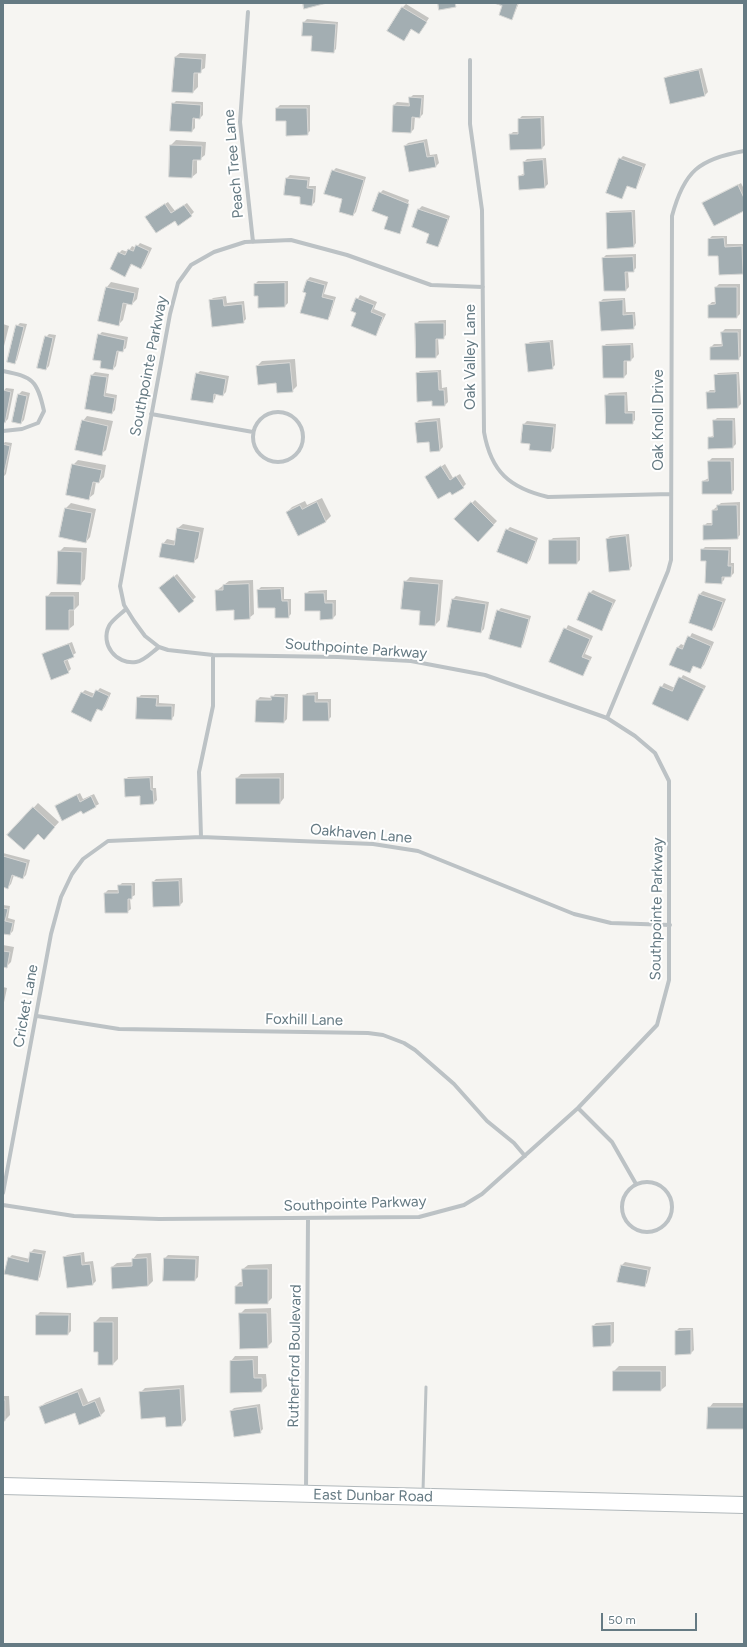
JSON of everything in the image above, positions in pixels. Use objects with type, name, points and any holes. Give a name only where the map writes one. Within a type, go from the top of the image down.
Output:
[{"type":"street","name":"Peach Tree Lane","points":[[248,12],[240,122],[253,242]]},
{"type":"street","name":"Oak Valley Lane","points":[[470,60],[470,124],[482,210],[484,432],[487,449],[492,462],[502,475],[515,486],[531,493],[548,497],[671,494]]},
{"type":"street","name":"Oak Knoll Drive","points":[[607,718],[668,571],[671,560],[672,216],[677,196],[686,178],[712,159],[744,151]]},
{"type":"street","name":"Southpointe Parkway","points":[[3,1205],[74,1216],[159,1219],[418,1218],[441,1213],[464,1205],[482,1194],[578,1108],[657,1025],[669,980],[670,781],[655,753],[636,736],[607,718],[485,675],[410,661],[338,657],[213,655],[168,650],[159,647],[145,636],[126,609],[120,586],[170,314],[178,283],[191,266],[214,252],[245,242],[291,240],[347,254],[431,285],[483,287]]},
{"type":"street","points":[[3,371],[27,376],[40,392],[44,411],[38,422],[22,429],[3,430]]},
{"type":"street","points":[[284,413],[298,422],[302,433],[301,445],[298,453],[291,458],[284,462],[275,462],[260,455],[255,448],[253,432],[262,418],[268,414],[284,413]]},
{"type":"street","points":[[151,414],[253,432]]},
{"type":"street","points":[[126,609],[109,625],[106,632],[105,640],[112,654],[127,662],[135,662],[141,660],[159,647]]},
{"type":"street","points":[[201,837],[199,772],[214,706],[213,655]]},
{"type":"street","name":"Oakhaven Lane","points":[[108,842],[201,837],[373,844],[418,851],[574,914],[611,923],[670,925]]},
{"type":"street","name":"Cricket Lane","points":[[3,1194],[51,934],[61,897],[72,874],[83,859],[108,842]]},
{"type":"street","name":"Foxhill Lane","points":[[37,1016],[120,1030],[361,1033],[383,1036],[404,1043],[425,1058],[454,1084],[487,1121],[514,1143],[525,1156]]},
{"type":"street","points":[[578,1108],[612,1142],[636,1184]]},
{"type":"street","points":[[643,1182],[659,1185],[670,1196],[672,1212],[664,1226],[657,1230],[641,1232],[633,1228],[627,1222],[623,1214],[622,1206],[624,1197],[628,1190],[636,1184],[643,1182]]},
{"type":"street","name":"Rutherford Boulevard","points":[[306,1494],[308,1219]]},
{"type":"street","name":"East Dunbar Road","points":[[3,1486],[744,1505]]},
{"type":"lane","points":[[423,1497],[426,1387]]},
{"type":"building","points":[[303,3],[327,3],[304,9]]},
{"type":"building","points":[[438,3],[455,3],[456,7],[439,10]]},
{"type":"building","points":[[494,3],[518,3],[512,20],[499,15],[502,6]]},
{"type":"building","points":[[402,7],[427,22],[419,34],[411,29],[404,41],[387,31]]},
{"type":"building","points":[[303,22],[336,24],[334,53],[311,51],[312,36],[302,36]]},
{"type":"building","points":[[175,57],[202,59],[201,73],[194,73],[193,93],[172,92]]},
{"type":"building","points":[[699,70],[705,96],[670,104],[664,78]]},
{"type":"building","points":[[409,97],[422,98],[420,118],[412,117],[411,133],[392,132],[393,105],[409,106]]},
{"type":"building","points":[[172,103],[201,105],[200,119],[193,118],[192,132],[170,131]]},
{"type":"building","points":[[276,108],[307,108],[308,135],[286,136],[286,121],[276,121]]},
{"type":"building","points":[[541,118],[542,149],[510,150],[509,134],[518,134],[518,119]]},
{"type":"building","points":[[424,142],[427,157],[434,156],[436,167],[409,172],[404,146]]},
{"type":"building","points":[[170,145],[202,146],[201,160],[193,160],[192,178],[169,177]]},
{"type":"building","points":[[619,158],[643,167],[636,189],[627,186],[622,199],[606,193]]},
{"type":"building","points":[[543,160],[545,188],[519,190],[518,176],[524,175],[523,162]]},
{"type":"building","points":[[332,170],[364,180],[353,216],[339,212],[342,199],[324,194]]},
{"type":"building","points":[[286,178],[308,180],[307,188],[314,189],[312,206],[300,204],[300,197],[284,195]]},
{"type":"building","points":[[738,185],[744,198],[744,211],[714,226],[702,203]]},
{"type":"building","points":[[379,192],[409,204],[400,234],[384,229],[388,217],[372,211]]},
{"type":"building","points":[[165,204],[171,213],[184,205],[192,216],[178,226],[175,221],[156,233],[145,217]]},
{"type":"building","points":[[418,209],[448,219],[438,247],[426,243],[429,234],[412,227]]},
{"type":"building","points":[[632,212],[634,247],[607,249],[606,213]]},
{"type":"building","points":[[724,238],[725,247],[742,246],[743,274],[719,275],[718,256],[708,256],[708,239]]},
{"type":"building","points":[[136,245],[149,251],[141,269],[131,264],[125,277],[110,269],[118,252],[125,255],[128,249],[133,251]]},
{"type":"building","points":[[633,257],[634,272],[625,272],[626,291],[604,291],[602,258]]},
{"type":"building","points":[[307,280],[325,285],[322,297],[334,300],[328,320],[300,313],[306,293],[303,292]]},
{"type":"building","points":[[285,283],[285,307],[258,308],[258,296],[254,296],[254,284]]},
{"type":"building","points":[[106,287],[135,293],[132,305],[123,303],[119,326],[98,321]]},
{"type":"building","points":[[715,287],[737,287],[737,318],[708,318],[708,305],[715,304]]},
{"type":"building","points":[[356,298],[374,305],[371,312],[383,317],[376,336],[351,326],[356,313],[351,311]]},
{"type":"building","points":[[223,299],[224,306],[242,304],[244,323],[212,327],[209,300]]},
{"type":"building","points":[[623,300],[623,315],[633,314],[634,329],[601,331],[599,302]]},
{"type":"building","points":[[415,323],[444,323],[444,339],[436,339],[436,358],[416,358]]},
{"type":"building","points":[[16,325],[24,327],[15,364],[7,362]]},
{"type":"building","points":[[721,332],[738,332],[739,360],[710,360],[710,347],[722,346]]},
{"type":"building","points":[[98,334],[125,340],[123,352],[117,351],[113,370],[100,368],[101,361],[93,360]]},
{"type":"building","points":[[45,336],[53,338],[46,370],[37,368]]},
{"type":"building","points":[[550,342],[553,369],[528,372],[525,344]]},
{"type":"building","points":[[631,345],[631,361],[624,361],[624,378],[603,378],[602,346]]},
{"type":"building","points":[[290,363],[293,392],[277,393],[276,383],[258,385],[256,366]]},
{"type":"building","points":[[438,372],[439,390],[444,390],[445,406],[432,406],[432,401],[417,402],[416,373]]},
{"type":"building","points":[[196,373],[226,379],[223,396],[214,394],[213,403],[191,400]]},
{"type":"building","points":[[737,374],[738,408],[707,409],[706,392],[715,392],[714,375]]},
{"type":"building","points":[[91,375],[107,377],[104,396],[115,398],[112,414],[85,409]]},
{"type":"building","points":[[3,390],[11,392],[5,423],[3,422]]},
{"type":"building","points":[[18,394],[27,396],[21,424],[12,422]]},
{"type":"building","points":[[605,395],[625,395],[625,413],[633,413],[633,424],[606,424]]},
{"type":"building","points":[[82,420],[108,426],[102,456],[75,450]]},
{"type":"building","points":[[713,420],[733,420],[733,448],[708,449],[708,437],[713,437]]},
{"type":"building","points":[[437,421],[440,451],[430,452],[429,442],[417,443],[415,423]]},
{"type":"building","points":[[523,424],[554,427],[551,452],[529,450],[530,444],[521,443]]},
{"type":"building","points":[[3,444],[10,446],[3,478]]},
{"type":"building","points":[[708,461],[731,461],[732,494],[702,494],[702,481],[708,481]]},
{"type":"building","points":[[72,464],[102,470],[99,483],[93,482],[89,500],[66,495]]},
{"type":"building","points":[[441,466],[450,480],[456,476],[464,488],[452,495],[450,492],[438,499],[425,477]]},
{"type":"building","points":[[317,502],[326,522],[298,536],[286,512],[300,505],[302,509]]},
{"type":"building","points":[[471,502],[494,525],[478,542],[454,519]]},
{"type":"building","points":[[717,505],[737,505],[738,539],[703,540],[703,525],[712,525],[712,510],[717,510]]},
{"type":"building","points":[[65,508],[92,513],[86,543],[59,537]]},
{"type":"building","points":[[177,528],[200,532],[194,563],[159,557],[162,543],[174,545]]},
{"type":"building","points":[[506,529],[536,541],[527,564],[497,552]]},
{"type":"building","points":[[626,536],[630,570],[609,572],[606,539]]},
{"type":"building","points":[[549,540],[577,540],[577,564],[549,564]]},
{"type":"building","points":[[701,549],[729,550],[728,566],[732,566],[731,577],[722,577],[722,584],[705,583],[706,561],[701,561]]},
{"type":"building","points":[[58,551],[82,552],[81,585],[57,584]]},
{"type":"building","points":[[174,576],[194,601],[179,613],[159,588]]},
{"type":"building","points":[[404,581],[439,584],[435,626],[419,625],[420,611],[401,609]]},
{"type":"building","points":[[249,584],[250,619],[234,620],[234,610],[216,611],[215,590],[223,590],[223,585]]},
{"type":"building","points":[[281,589],[282,601],[288,601],[289,618],[275,618],[275,608],[258,608],[257,590]]},
{"type":"building","points":[[589,592],[613,603],[602,631],[577,620]]},
{"type":"building","points":[[305,593],[324,593],[325,603],[333,603],[333,619],[320,620],[320,611],[305,611]]},
{"type":"building","points":[[699,594],[723,602],[712,631],[689,623]]},
{"type":"building","points":[[46,596],[74,596],[74,610],[69,610],[69,630],[46,630]]},
{"type":"building","points":[[452,599],[486,604],[481,633],[447,627]]},
{"type":"building","points":[[497,610],[529,619],[521,648],[489,639]]},
{"type":"building","points":[[564,628],[590,639],[582,657],[590,660],[583,676],[549,662]]},
{"type":"building","points":[[688,636],[711,646],[701,669],[693,666],[690,673],[669,665],[677,647],[682,649]]},
{"type":"building","points":[[69,644],[74,657],[64,661],[69,673],[51,680],[42,654]]},
{"type":"building","points":[[679,677],[704,689],[688,721],[652,704],[660,686],[672,691]]},
{"type":"building","points":[[96,690],[109,696],[102,711],[97,709],[91,722],[71,712],[81,692],[92,697]]},
{"type":"building","points":[[303,695],[315,695],[315,702],[328,702],[329,721],[303,721]]},
{"type":"building","points":[[271,696],[285,697],[284,723],[255,722],[256,700],[271,700]]},
{"type":"building","points":[[137,697],[157,698],[156,706],[172,706],[172,720],[136,719]]},
{"type":"building","points":[[150,778],[154,804],[140,805],[140,796],[125,797],[124,779]]},
{"type":"building","points":[[236,778],[280,778],[280,804],[236,804]]},
{"type":"building","points":[[77,795],[80,802],[91,796],[96,807],[83,814],[81,811],[62,821],[55,806]]},
{"type":"building","points":[[33,807],[55,827],[44,840],[38,834],[24,850],[7,835]]},
{"type":"building","points":[[3,856],[27,863],[23,879],[12,875],[8,889],[3,887]]},
{"type":"building","points":[[179,881],[180,906],[153,907],[152,882]]},
{"type":"building","points":[[118,885],[132,885],[132,899],[128,899],[128,913],[105,913],[104,893],[118,893]]},
{"type":"building","points":[[3,908],[8,909],[5,921],[13,923],[10,935],[3,934]]},
{"type":"building","points":[[3,951],[10,952],[7,968],[3,967]]},
{"type":"building","points":[[30,1252],[43,1254],[38,1281],[4,1274],[8,1257],[28,1262]]},
{"type":"building","points":[[81,1255],[82,1265],[90,1264],[93,1285],[67,1288],[63,1257]]},
{"type":"building","points":[[147,1258],[148,1286],[112,1289],[111,1267],[132,1266],[132,1259]]},
{"type":"building","points":[[164,1258],[196,1259],[195,1281],[163,1281]]},
{"type":"building","points":[[621,1265],[648,1270],[645,1287],[617,1282]]},
{"type":"building","points":[[242,1269],[268,1269],[268,1304],[235,1304],[235,1286],[242,1286]]},
{"type":"building","points":[[239,1313],[267,1313],[268,1348],[240,1349]]},
{"type":"building","points":[[36,1315],[69,1315],[68,1335],[36,1335]]},
{"type":"building","points":[[94,1322],[113,1322],[113,1365],[98,1365],[98,1352],[94,1352]]},
{"type":"building","points":[[611,1325],[611,1346],[593,1347],[592,1326]]},
{"type":"building","points":[[691,1330],[691,1354],[675,1355],[675,1331]]},
{"type":"building","points":[[253,1360],[254,1378],[262,1378],[262,1392],[230,1393],[230,1361]]},
{"type":"building","points":[[613,1371],[661,1371],[661,1391],[613,1391]]},
{"type":"building","points":[[180,1389],[182,1426],[166,1427],[165,1417],[141,1419],[139,1392]]},
{"type":"building","points":[[78,1392],[83,1406],[95,1401],[101,1416],[79,1425],[75,1413],[45,1424],[39,1407]]},
{"type":"building","points":[[3,1400],[5,1400],[5,1421],[3,1421]]},
{"type":"building","points":[[257,1407],[261,1433],[234,1437],[230,1411]]},
{"type":"building","points":[[708,1407],[744,1407],[744,1429],[707,1429]]}]
